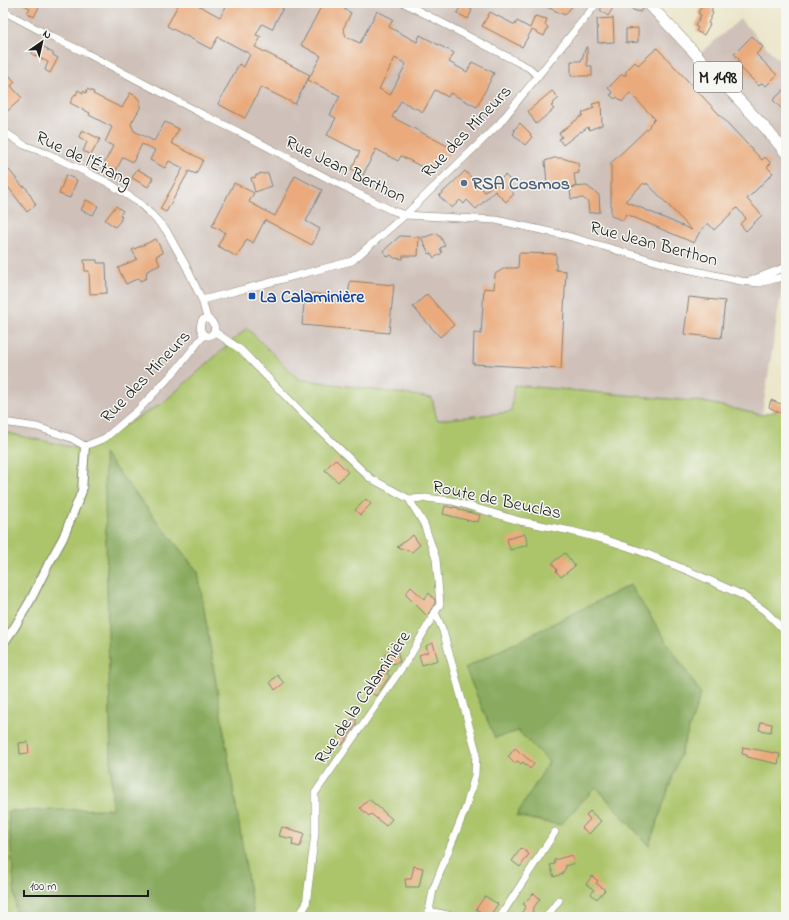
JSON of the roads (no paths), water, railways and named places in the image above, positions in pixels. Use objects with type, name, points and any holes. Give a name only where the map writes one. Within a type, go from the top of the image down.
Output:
[{"type":"main road","name":"M 1498","points":[[648,3],[768,131],[786,153]]},
{"type":"street","points":[[404,3],[529,68],[538,76]]},
{"type":"street","name":"Rue des Mineurs","points":[[202,300],[352,261],[405,215],[499,124],[597,3]]},
{"type":"street","name":"Rue Jean Berthon","points":[[3,11],[325,177],[391,210],[405,215],[496,220],[564,235],[730,279],[760,284],[786,276]]},
{"type":"street","name":"Rue de l'Étang","points":[[3,131],[24,144],[107,182],[138,202],[151,214],[166,230],[186,266],[202,300],[207,318],[216,327],[215,332]]},
{"type":"street","points":[[749,282],[786,267]]},
{"type":"street","points":[[207,318],[202,320],[200,328],[202,333],[208,336],[215,332]]},
{"type":"street","name":"Route de Beuclas","points":[[215,332],[241,350],[304,415],[370,478],[408,499],[426,498],[452,501],[520,521],[610,541],[640,551],[742,595],[765,611],[786,632]]},
{"type":"street","name":"Rue des Mineurs","points":[[85,446],[105,438],[138,410],[176,370],[204,335]]},
{"type":"street","points":[[3,422],[37,427],[71,438],[85,446],[82,491],[63,538],[30,601],[3,644]]},
{"type":"street","name":"Rue de la Calaminière","points":[[298,917],[306,905],[315,833],[315,793],[410,656],[440,604],[436,559],[424,524],[408,499]]},
{"type":"street","points":[[436,612],[443,631],[476,750],[475,775],[466,807],[434,890],[429,914],[456,917]]},
{"type":"street","points":[[500,917],[555,832]]},
{"type":"street","points":[[546,917],[559,900]]},
{"type":"place","name":"RSA Cosmos","points":[[464,183]]},
{"type":"place","name":"La Calaminière","points":[[252,296]]}]
